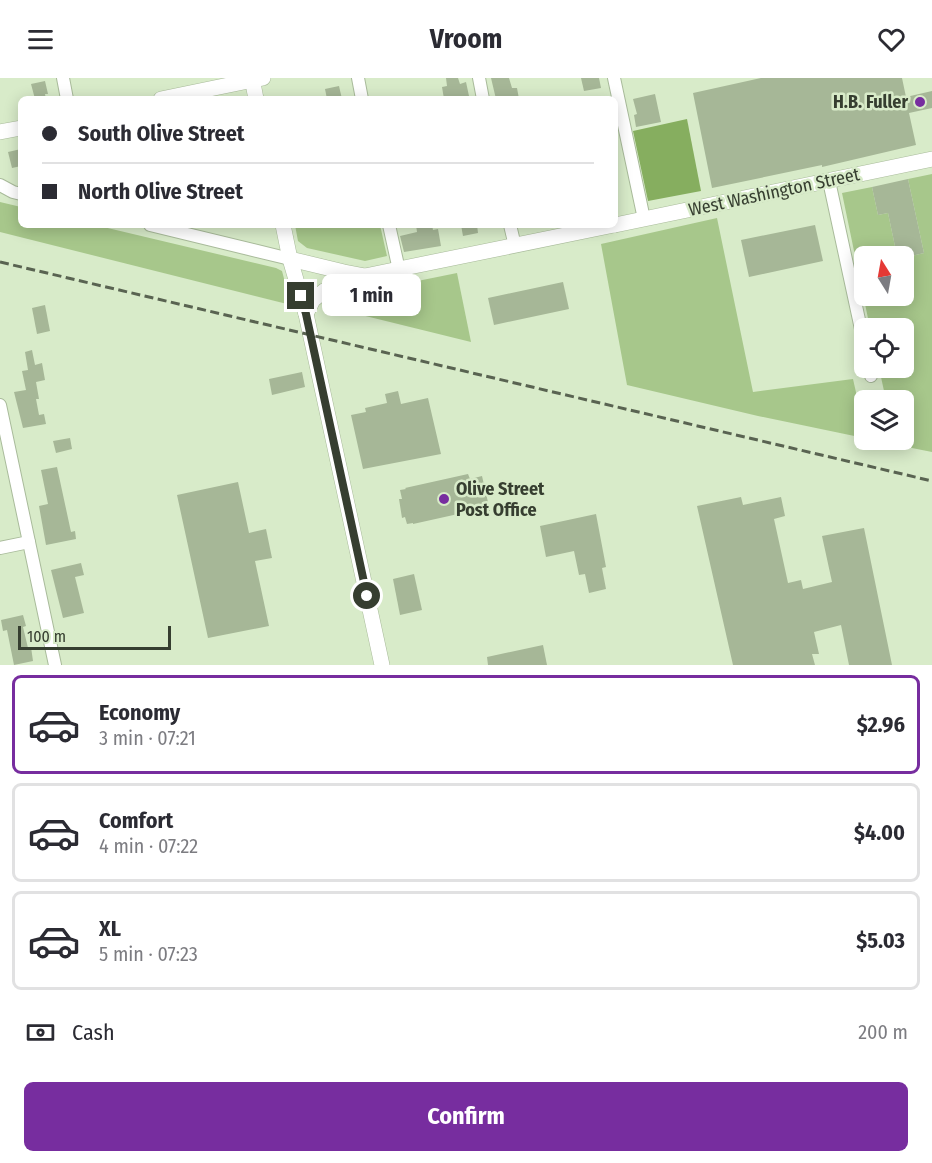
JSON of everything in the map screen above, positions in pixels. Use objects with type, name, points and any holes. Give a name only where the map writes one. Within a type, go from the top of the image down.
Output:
[{"type":"street","points":[[63,78],[66,96]]},
{"type":"street","points":[[358,78],[361,96]]},
{"type":"street","points":[[479,78],[482,96]]},
{"type":"street","points":[[614,78],[618,96]]},
{"type":"street","points":[[175,96],[256,79],[256,96]]},
{"type":"street","points":[[618,97],[644,219]]},
{"type":"street","points":[[0,132],[18,129]]},
{"type":"street","name":"West Washington Street","points":[[618,224],[932,159]]},
{"type":"street","points":[[828,181],[858,318]]},
{"type":"street","points":[[0,185],[18,193]]},
{"type":"street","name":"West Washington Street","points":[[162,228],[365,276],[601,228]]},
{"type":"street","points":[[284,228],[307,321],[382,665]]},
{"type":"street","points":[[390,228],[399,270]]},
{"type":"street","points":[[511,228],[515,246]]},
{"type":"street","points":[[307,321],[313,300],[324,291],[365,276]]},
{"type":"street","points":[[1,412],[55,665]]},
{"type":"street","points":[[0,549],[29,543]]},
{"type":"green space","points":[[687,119],[701,191],[648,201],[633,131]]},
{"type":"green space","points":[[932,174],[932,452],[914,448],[914,390],[884,390],[881,378],[914,378],[914,318],[868,318],[865,306],[914,306],[914,255],[924,253],[908,179]]},
{"type":"green space","points":[[872,187],[878,215],[888,213],[895,246],[854,246],[854,251],[842,193]]},
{"type":"green space","points":[[0,202],[18,206],[18,228],[108,228],[276,268],[282,271],[291,305],[0,232]]},
{"type":"green space","points":[[717,218],[753,392],[853,379],[855,390],[854,436],[627,385],[601,244]]},
{"type":"green space","points":[[296,228],[381,228],[387,256],[365,261],[307,248],[298,241]]},
{"type":"green space","points":[[457,273],[471,342],[329,307],[329,299]]},
{"type":"building","points":[[446,78],[458,78],[460,84],[466,82],[469,96],[444,96],[442,87],[447,86]]},
{"type":"building","points":[[491,78],[509,78],[512,88],[517,88],[518,96],[495,96]]},
{"type":"building","points":[[581,78],[599,78],[601,88],[584,91]]},
{"type":"building","points":[[761,78],[902,78],[906,97],[932,91],[932,108],[909,113],[916,145],[822,167],[822,165],[712,188],[693,93]]},
{"type":"building","points":[[45,81],[48,94],[34,96],[31,84]]},
{"type":"building","points":[[339,86],[341,96],[326,96],[325,89]]},
{"type":"building","points":[[655,94],[661,122],[636,127],[634,115],[637,114],[633,99]]},
{"type":"building","points":[[18,150],[18,167],[12,168],[8,152]]},
{"type":"building","points":[[908,179],[924,253],[914,255],[914,246],[895,246],[888,213],[878,215],[872,187]]},
{"type":"building","points":[[815,225],[823,261],[749,277],[741,240]]},
{"type":"building","points":[[416,228],[438,229],[441,246],[404,252],[400,236],[417,232]]},
{"type":"building","points":[[462,228],[477,228],[478,233],[463,236]]},
{"type":"building","points":[[563,282],[569,309],[494,325],[488,298]]},
{"type":"building","points":[[45,305],[50,331],[37,334],[32,308]]},
{"type":"building","points":[[32,350],[35,365],[42,363],[45,380],[36,382],[39,399],[36,399],[39,415],[44,414],[46,424],[23,428],[14,392],[26,390],[22,371],[28,370],[25,352]]},
{"type":"building","points":[[302,372],[305,387],[272,395],[269,379]]},
{"type":"building","points":[[398,391],[401,404],[428,398],[441,454],[363,469],[351,415],[366,412],[365,408],[387,403],[385,394]]},
{"type":"building","points":[[70,438],[72,449],[56,453],[53,441]]},
{"type":"building","points":[[57,467],[71,532],[75,531],[76,539],[46,545],[39,506],[48,504],[41,470]]},
{"type":"building","name":"Olive Street Post Office","points":[[468,474],[470,479],[482,476],[490,511],[477,514],[476,510],[413,524],[407,524],[405,517],[402,518],[400,490]]},
{"type":"building","points":[[238,482],[249,533],[266,529],[272,558],[255,561],[269,626],[208,638],[177,495]]},
{"type":"building","points":[[741,497],[743,505],[781,497],[785,516],[774,519],[788,583],[801,580],[803,589],[832,582],[822,536],[864,528],[892,665],[849,665],[841,625],[814,632],[819,654],[812,654],[815,665],[733,665],[697,506]]},
{"type":"building","points":[[596,514],[606,567],[602,568],[606,589],[589,593],[585,574],[579,575],[574,551],[546,557],[540,526]]},
{"type":"building","points":[[81,563],[84,575],[75,577],[84,613],[63,618],[51,570]]},
{"type":"building","points":[[414,574],[422,610],[400,615],[393,579]]},
{"type":"building","points":[[23,615],[26,626],[23,627],[28,648],[31,647],[33,661],[14,665],[7,630],[3,631],[1,620]]},
{"type":"building","points":[[543,645],[547,665],[488,665],[487,657]]},
{"type":"railway","points":[[0,262],[932,481]]},
{"type":"place","name":"H.B. Fuller","points":[[920,102]]},
{"type":"place","name":"Olive Street Post Office","points":[[444,499]]},
{"type":"route","points":[[301,296],[367,596]]}]
